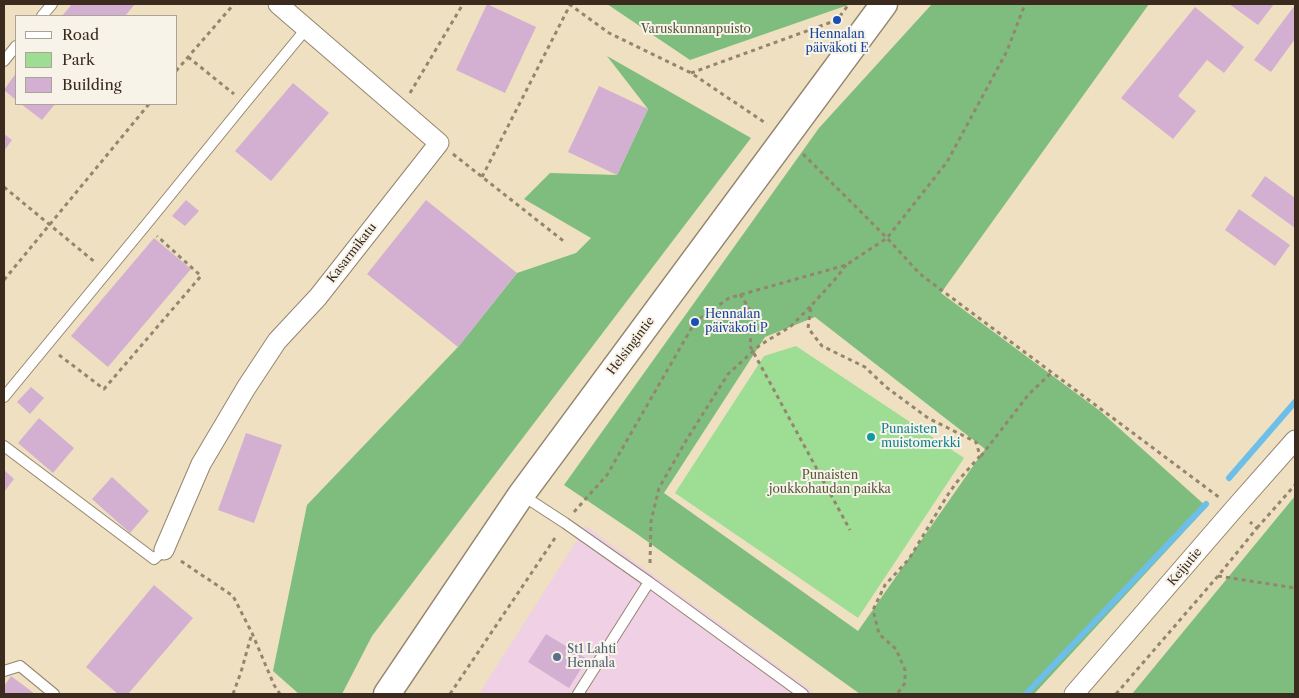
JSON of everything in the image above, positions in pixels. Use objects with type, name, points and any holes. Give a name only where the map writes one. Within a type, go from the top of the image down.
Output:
[{"type":"main road","name":"Helsingintie","points":[[390,693],[521,495],[884,4]]},
{"type":"street","points":[[278,4],[439,143]]},
{"type":"street","name":"Kasarmikatu","points":[[164,550],[201,464],[246,388],[277,341],[318,297],[439,143]]},
{"type":"street","name":"Keijutie","points":[[1074,694],[1295,440]]},
{"type":"lane","points":[[43,15],[52,4]]},
{"type":"lane","points":[[4,397],[244,102],[306,30]]},
{"type":"lane","points":[[4,61],[15,47]]},
{"type":"lane","points":[[4,446],[154,560],[164,550]]},
{"type":"lane","points":[[521,495],[565,522],[803,694]]},
{"type":"lane","points":[[578,694],[650,582]]},
{"type":"lane","points":[[4,671],[20,666],[54,694]]},
{"type":"path","points":[[178,69],[234,4]]},
{"type":"path","points":[[400,110],[463,4]]},
{"type":"path","points":[[482,177],[570,4],[609,33],[691,72],[767,124]]},
{"type":"path","points":[[691,72],[838,20],[848,4]]},
{"type":"path","points":[[450,694],[565,522],[607,475],[696,322],[729,298],[846,265],[887,238],[947,162],[1007,51],[1025,4]]},
{"type":"path","points":[[188,57],[244,102]]},
{"type":"path","points":[[4,280],[148,105]]},
{"type":"path","points":[[439,143],[566,244]]},
{"type":"path","points":[[796,147],[887,238],[920,274],[1257,528]]},
{"type":"path","points":[[4,188],[107,272]]},
{"type":"path","points":[[46,345],[104,388],[200,276],[145,226]]},
{"type":"path","points":[[650,582],[651,522],[659,488],[687,439],[728,374],[760,345],[790,327],[837,278],[846,265]]},
{"type":"path","points":[[740,294],[753,315],[750,346],[850,530]]},
{"type":"path","points":[[811,306],[808,328],[822,346],[865,367],[886,387],[928,418],[976,442],[980,456]]},
{"type":"path","points":[[897,694],[905,683],[905,670],[896,649],[879,634],[873,610],[885,585],[909,559],[956,483],[980,456],[1028,394],[1052,372]]},
{"type":"path","points":[[1116,694],[1295,485]]},
{"type":"path","points":[[164,550],[233,596],[252,633],[274,686],[280,694]]},
{"type":"path","points":[[1218,576],[1295,588]]},
{"type":"path","points":[[233,694],[252,633]]},
{"type":"shaded area","points":[[586,526],[816,694],[479,694]]},
{"type":"green space","name":"Varuskunnanpuisto","points":[[607,4],[851,4],[690,60]]},
{"type":"green space","points":[[932,4],[1149,4],[941,293],[1100,411],[1207,507],[1034,694],[860,694],[637,534],[564,485],[819,128]],"holes":[[[815,317],[985,449],[858,631],[664,493],[765,337]]]},
{"type":"green space","points":[[607,56],[751,138],[372,636],[342,694],[299,694],[273,671],[307,505],[458,347],[517,273],[576,253],[591,238],[524,199],[550,173],[617,175],[648,109]]},
{"type":"green space","name":"Punaisten joukkohaudan paikka","points":[[796,346],[964,458],[858,618],[675,493],[764,356]]},
{"type":"green space","points":[[1295,496],[1295,694],[1132,694]]},
{"type":"building","points":[[72,4],[135,4],[126,15],[63,15]]},
{"type":"building","points":[[487,4],[536,27],[505,93],[456,70]]},
{"type":"building","points":[[1229,4],[1274,4],[1258,25]]},
{"type":"building","points":[[1295,5],[1295,39],[1271,72],[1254,60]]},
{"type":"building","points":[[1195,7],[1244,47],[1224,73],[1207,60],[1178,96],[1196,111],[1173,139],[1121,98]]},
{"type":"building","points":[[15,74],[15,99],[4,90]]},
{"type":"building","points":[[293,83],[329,113],[271,181],[235,151]]},
{"type":"building","points":[[599,86],[648,109],[617,175],[568,152]]},
{"type":"building","points":[[22,105],[54,105],[42,120]]},
{"type":"building","points":[[4,134],[12,140],[4,151]]},
{"type":"building","points":[[1265,176],[1295,198],[1295,228],[1251,196]]},
{"type":"building","points":[[186,200],[199,211],[185,226],[172,216]]},
{"type":"building","points":[[426,200],[517,273],[458,347],[367,274]]},
{"type":"building","points":[[1239,209],[1290,245],[1275,266],[1225,230]]},
{"type":"building","points":[[154,238],[191,269],[108,367],[71,336]]},
{"type":"building","points":[[31,387],[44,398],[30,414],[17,402]]},
{"type":"building","points":[[39,418],[74,448],[53,473],[18,443]]},
{"type":"building","points":[[246,433],[282,445],[254,523],[218,510]]},
{"type":"building","points":[[4,470],[14,479],[4,492]]},
{"type":"building","points":[[112,477],[149,511],[130,533],[92,499]]},
{"type":"building","points":[[154,585],[193,618],[128,694],[118,694],[86,667]]},
{"type":"building","points":[[546,634],[587,659],[569,688],[528,662]]},
{"type":"building","points":[[11,676],[35,694],[4,694],[4,686]]},
{"type":"waterway","points":[[1229,478],[1295,402]]},
{"type":"waterway","points":[[1026,694],[1206,504]]},
{"type":"place","name":"Hennalan päiväkoti E","points":[[837,20]]},
{"type":"place","name":"Hennalan päiväkoti P","points":[[695,322]]},
{"type":"place","name":"Punaisten muistomerkki","points":[[871,437]]},
{"type":"place","name":"St1 Lahti Hennala","points":[[557,657]]}]
